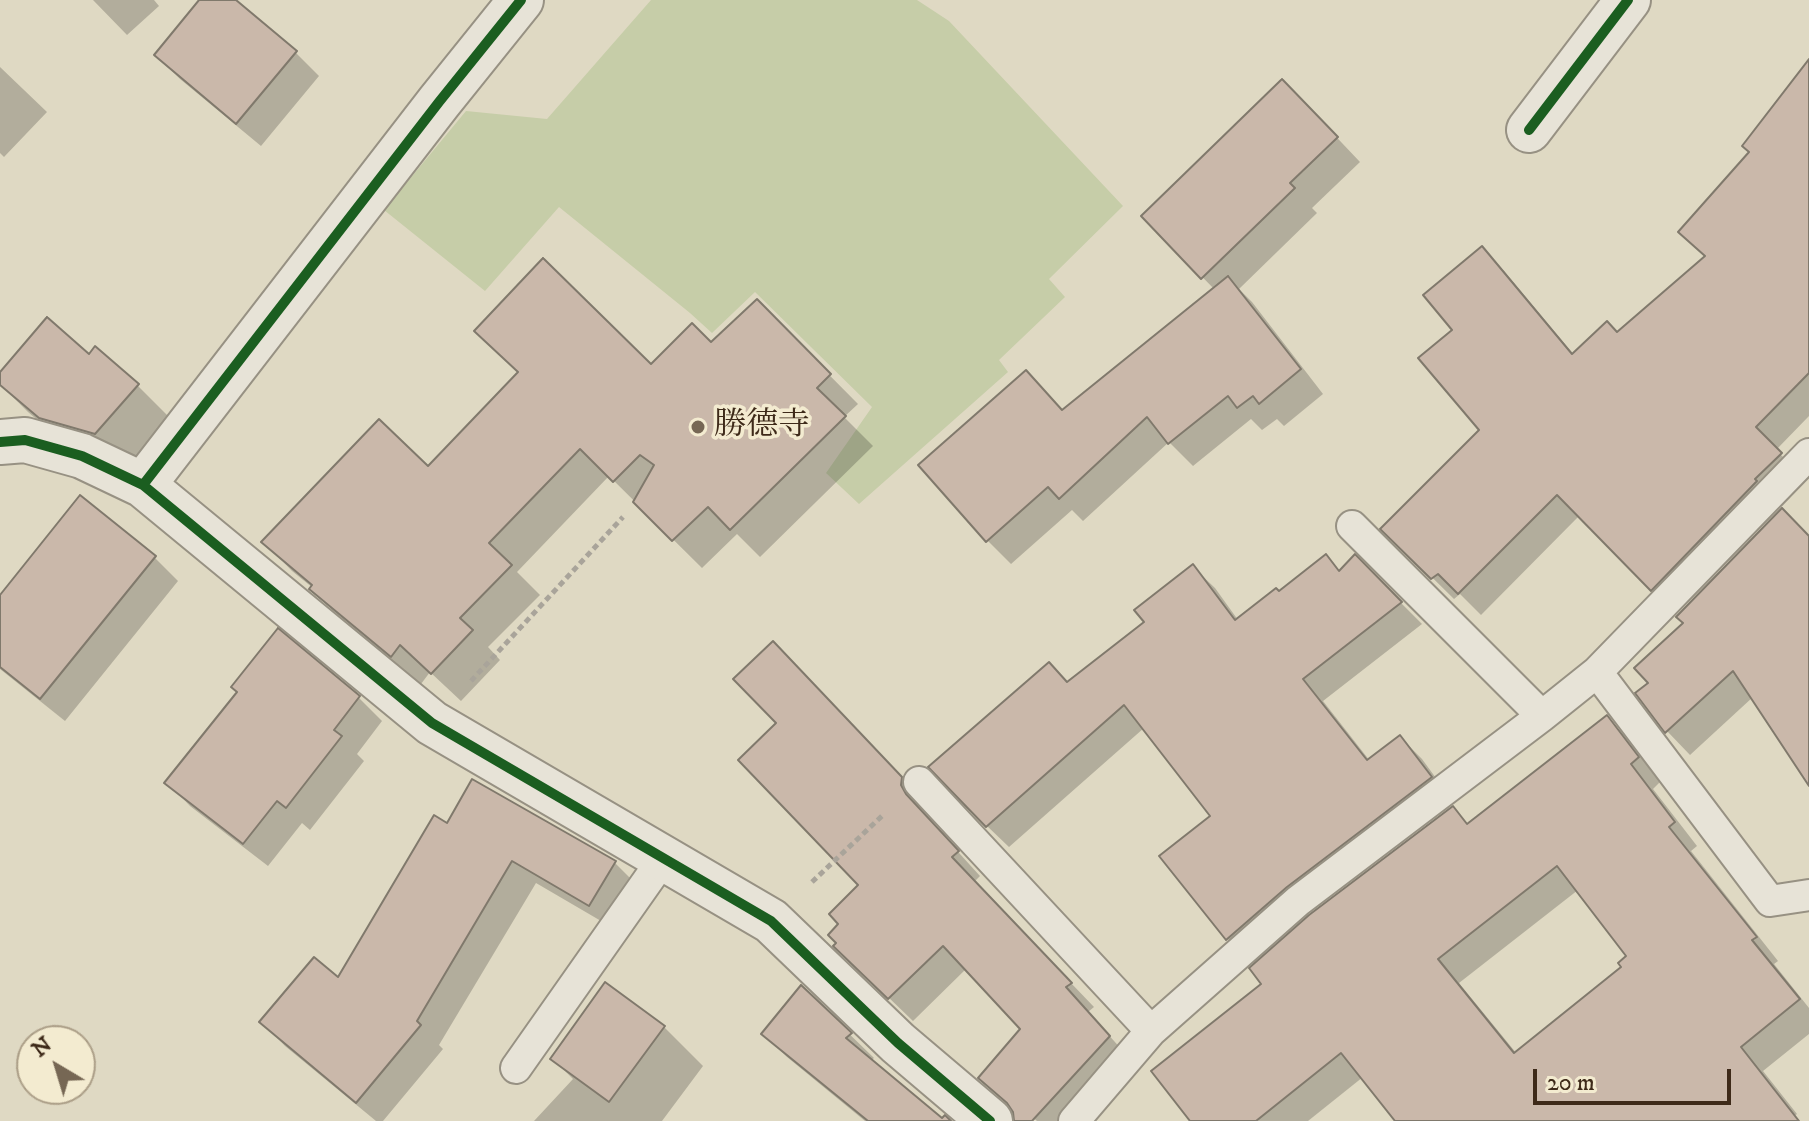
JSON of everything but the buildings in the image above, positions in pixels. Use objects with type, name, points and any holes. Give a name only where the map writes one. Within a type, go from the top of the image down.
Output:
[{"type":"street","points":[[143,485],[429,114],[521,0]]},
{"type":"street","points":[[1529,130],[1628,0]]},
{"type":"street","points":[[0,442],[25,440],[82,456],[143,485],[432,723],[771,921],[898,1043],[990,1121]]},
{"type":"lane","points":[[1074,1121],[1151,1031],[1298,901],[1597,672],[1809,454]]},
{"type":"lane","points":[[1352,526],[1542,716]]},
{"type":"lane","points":[[1597,672],[1770,901],[1809,895]]},
{"type":"lane","points":[[919,782],[1151,1031]]},
{"type":"lane","points":[[516,1068],[663,859]]},
{"type":"path","points":[[432,723],[623,517]]},
{"type":"path","points":[[771,921],[919,782]]},
{"type":"green space","points":[[651,0],[917,0],[949,21],[1123,206],[1049,279],[1065,297],[999,360],[1008,372],[859,504],[826,473],[872,407],[755,292],[712,333],[559,207],[485,291],[384,210],[466,111],[547,119]]},
{"type":"cycle path","points":[[143,485],[521,0]]},
{"type":"cycle path","points":[[1529,130],[1628,0]]},
{"type":"cycle path","points":[[0,442],[25,440],[82,456],[143,485],[432,723],[771,921],[898,1043],[990,1121]]},
{"type":"place","name":"勝德寺","points":[[698,427]]}]
